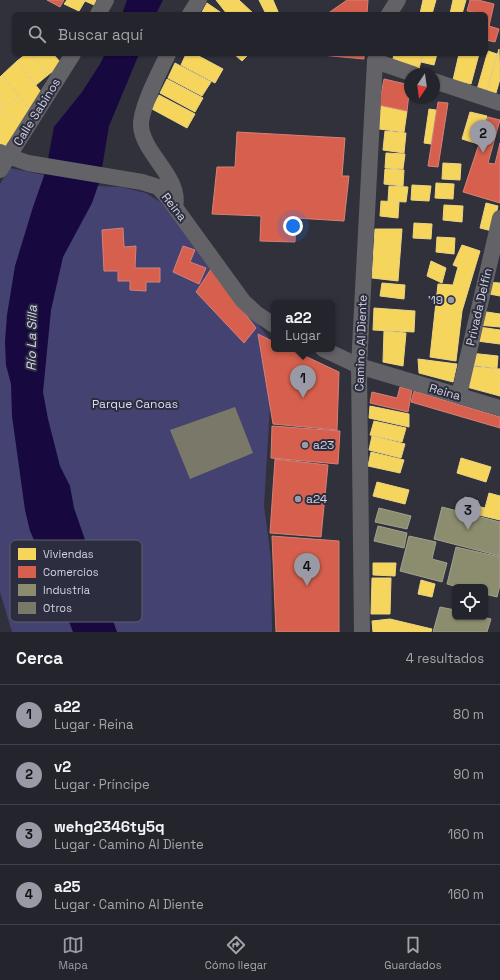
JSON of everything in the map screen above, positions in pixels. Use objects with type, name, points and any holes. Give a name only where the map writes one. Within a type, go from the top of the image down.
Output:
[{"type":"street","points":[[99,12],[106,0]]},
{"type":"street","points":[[191,12],[199,0]]},
{"type":"street","points":[[390,12],[398,0]]},
{"type":"street","name":"Calle Sabinos","points":[[0,170],[4,154],[15,148],[72,56]]},
{"type":"street","points":[[167,56],[158,74],[143,113],[141,127],[147,143],[173,185],[176,197],[175,207]]},
{"type":"street","points":[[376,58],[404,70]]},
{"type":"street","name":"Camino Al Diente","points":[[362,632],[359,366],[376,58]]},
{"type":"street","points":[[440,83],[500,103]]},
{"type":"street","name":"Reina","points":[[4,154],[28,163],[142,182],[158,187],[175,207],[232,288],[257,314],[271,323]]},
{"type":"street","name":"Privada Delfín","points":[[459,395],[500,218]]},
{"type":"street","name":"Reina","points":[[329,352],[359,366],[500,408]]},
{"type":"green space","name":"Parque Canoas","points":[[10,168],[97,186],[121,187],[146,193],[162,203],[186,230],[268,337],[270,406],[264,506],[271,558],[272,632],[12,632],[0,592],[0,184]]},
{"type":"water","points":[[127,0],[163,0],[157,12],[123,12]]},
{"type":"water","name":"Río La Silla","points":[[104,56],[138,56],[109,126],[100,180],[92,203],[63,257],[51,310],[43,392],[60,466],[70,486],[74,508],[85,540],[34,540],[30,531],[25,510],[12,416],[11,384],[6,365],[5,342],[7,315],[15,266],[46,170],[54,127],[82,92]]},
{"type":"water","points":[[69,622],[114,622],[117,632],[73,632]]},
{"type":"building: Viviendas","points":[[67,0],[96,0],[94,5],[85,1],[79,11],[64,4]]},
{"type":"building: Viviendas","points":[[216,0],[239,0],[252,12],[225,12]]},
{"type":"building: Viviendas","points":[[259,0],[273,0],[278,12],[265,12]]},
{"type":"building: Viviendas","points":[[423,0],[436,0],[433,12],[420,12]]},
{"type":"building: Viviendas","points":[[453,0],[466,0],[463,12],[450,12]]},
{"type":"building: Viviendas","points":[[207,3],[220,12],[202,12]]},
{"type":"building: Viviendas","points":[[499,49],[500,79],[496,93],[487,91]]},
{"type":"building: Viviendas","points":[[488,51],[497,54],[485,96],[476,93],[487,56],[488,56]]},
{"type":"building: Viviendas","points":[[23,56],[33,56],[48,75],[36,85],[17,61]]},
{"type":"building: Viviendas","points":[[33,56],[55,56],[62,64],[48,75]]},
{"type":"building: Viviendas","points":[[185,56],[199,56],[223,69],[215,83],[181,65]]},
{"type":"building: Viviendas","points":[[236,56],[247,56],[242,61]]},
{"type":"building: Viviendas","points":[[394,56],[422,56],[419,68],[410,68],[392,64]]},
{"type":"building: Viviendas","points":[[422,56],[436,56],[434,65],[421,62]]},
{"type":"building: Viviendas","points":[[459,56],[478,56],[471,84],[453,80]]},
{"type":"building: Viviendas","points":[[17,61],[45,97],[30,109],[2,75]]},
{"type":"building: Viviendas","points":[[175,63],[211,82],[202,96],[168,78]]},
{"type":"building: Viviendas","points":[[2,75],[19,96],[6,107],[0,99],[0,77]]},
{"type":"building: Viviendas","points":[[167,79],[203,98],[195,112],[160,93]]},
{"type":"building: Viviendas","points":[[159,95],[195,114],[187,128],[152,109]]},
{"type":"building: Viviendas","points":[[19,96],[30,109],[21,125],[0,110],[0,99],[6,107]]},
{"type":"building: Viviendas","points":[[381,106],[407,111],[404,132],[379,129]]},
{"type":"building: Viviendas","points":[[429,109],[436,110],[431,144],[424,143]]},
{"type":"building: Viviendas","points":[[0,110],[21,125],[3,149],[0,147]]},
{"type":"building: Viviendas","points":[[470,112],[487,116],[478,144],[462,139]]},
{"type":"building: Viviendas","points":[[385,131],[406,133],[404,153],[383,150]]},
{"type":"building: Viviendas","points":[[386,153],[405,154],[403,169],[385,168]]},
{"type":"building: Viviendas","points":[[443,163],[461,164],[460,180],[442,179]]},
{"type":"building: Viviendas","points":[[385,169],[404,170],[403,186],[384,184]]},
{"type":"building: Viviendas","points":[[436,183],[454,184],[453,199],[435,198]]},
{"type":"building: Viviendas","points":[[412,185],[431,186],[429,201],[411,200]]},
{"type":"building: Viviendas","points":[[389,186],[408,187],[406,202],[388,201]]},
{"type":"building: Viviendas","points":[[381,201],[399,202],[398,218],[380,216]]},
{"type":"building: Viviendas","points":[[486,203],[498,206],[492,231],[480,228]]},
{"type":"building: Viviendas","points":[[444,205],[463,206],[462,222],[443,220]]},
{"type":"building: Viviendas","points":[[414,223],[432,224],[431,239],[413,238]]},
{"type":"building: Viviendas","points":[[375,229],[402,229],[398,281],[372,278]]},
{"type":"building: Viviendas","points":[[437,237],[455,238],[454,254],[436,252]]},
{"type":"building: Viviendas","name":"'19","points":[[462,245],[480,251],[462,311],[456,361],[430,357],[438,284],[453,285],[458,267],[453,265]]},
{"type":"building: Viviendas","points":[[431,261],[446,268],[442,283],[427,276]]},
{"type":"building: Viviendas","points":[[486,282],[500,283],[500,296],[484,293]]},
{"type":"building: Viviendas","points":[[382,283],[405,285],[404,299],[380,296]]},
{"type":"building: Viviendas","points":[[374,308],[415,311],[414,332],[373,330]]},
{"type":"building: Viviendas","points":[[480,311],[500,314],[500,327],[478,325]]},
{"type":"building: Viviendas","points":[[479,327],[500,330],[500,344],[477,341]]},
{"type":"building: Viviendas","points":[[384,331],[406,333],[403,366],[383,362]]},
{"type":"building: Viviendas","points":[[470,353],[498,356],[497,368],[469,365]]},
{"type":"building: Viviendas","points":[[418,359],[457,364],[453,382],[419,373]]},
{"type":"building: Viviendas","points":[[467,366],[500,369],[500,396],[463,386]]},
{"type":"building: Viviendas","points":[[370,406],[409,414],[409,427],[369,418]]},
{"type":"building: Viviendas","points":[[374,421],[406,428],[402,442],[370,435]]},
{"type":"building: Viviendas","points":[[372,436],[405,444],[401,458],[369,450]]},
{"type":"building: Viviendas","points":[[371,452],[404,460],[400,473],[368,466]]},
{"type":"building: Viviendas","points":[[461,458],[491,467],[486,482],[457,473]]},
{"type":"building: Viviendas","points":[[377,482],[409,490],[405,504],[373,496]]},
{"type":"building: Viviendas","points":[[489,493],[500,496],[500,520],[475,514],[477,506],[485,508]]},
{"type":"building: Viviendas","points":[[465,497],[478,501],[475,514],[462,511]]},
{"type":"building: Viviendas","points":[[373,563],[396,563],[395,576],[373,575]]},
{"type":"building: Viviendas","points":[[372,578],[391,578],[390,614],[371,614]]},
{"type":"building: Viviendas","points":[[421,580],[435,584],[432,597],[418,594]]},
{"type":"building: Viviendas","points":[[390,619],[432,629],[431,632],[373,632],[372,621]]},
{"type":"building: Comercios","points":[[47,0],[64,0],[60,7]]},
{"type":"building: Comercios","points":[[347,0],[368,0],[367,12],[330,12]]},
{"type":"building: Comercios","points":[[470,0],[478,0],[494,4],[489,26],[499,29],[495,42],[488,40],[488,12],[467,11]]},
{"type":"building: Comercios","points":[[332,56],[364,56],[364,59]]},
{"type":"building: Comercios","points":[[384,79],[404,84],[404,104],[408,104],[407,111],[379,105]]},
{"type":"building: Comercios","points":[[440,102],[448,103],[438,167],[428,166],[438,104],[440,104]]},
{"type":"building: Comercios","points":[[488,117],[500,120],[488,163],[495,164],[500,143],[500,203],[463,192]]},
{"type":"building: Comercios","points":[[237,132],[345,138],[342,176],[349,176],[344,221],[296,218],[295,242],[260,241],[261,216],[212,214],[217,167],[235,167]]},
{"type":"building: Comercios","points":[[123,228],[124,247],[136,246],[135,268],[160,268],[160,282],[146,282],[146,291],[130,290],[130,281],[118,281],[118,271],[104,271],[102,230]]},
{"type":"building: Comercios","points":[[183,246],[195,250],[190,262],[206,268],[199,284],[173,272]]},
{"type":"building: Comercios","points":[[211,269],[256,328],[244,343],[196,292]]},
{"type":"building: Comercios","points":[[258,334],[271,340],[271,352],[296,352],[339,372],[337,430],[273,424]]},
{"type":"building: Comercios","points":[[400,387],[412,390],[408,412],[370,403],[372,392],[397,398]]},
{"type":"building: Comercios","points":[[414,391],[500,417],[500,428],[411,402]]},
{"type":"building: Comercios","name":"a23","points":[[272,426],[340,431],[338,464],[271,458]]},
{"type":"building: Comercios","name":"a24","points":[[275,459],[328,465],[321,537],[270,533]]},
{"type":"building: Comercios","points":[[272,536],[339,541],[339,632],[276,632]]},
{"type":"building: Industria","points":[[442,507],[500,522],[500,556],[434,539]]},
{"type":"building: Industria","points":[[379,508],[411,516],[407,529],[375,522]]},
{"type":"building: Industria","points":[[378,526],[407,533],[404,548],[374,541]]},
{"type":"building: Industria","points":[[409,536],[436,542],[432,559],[447,563],[442,582],[400,571]]},
{"type":"building: Industria","points":[[456,547],[500,557],[500,585],[497,597],[488,595],[488,584],[452,584],[452,585],[447,584]]},
{"type":"building: Industria","points":[[440,607],[452,609],[452,620],[491,619],[487,632],[433,632]]},
{"type":"building: Otros","points":[[235,407],[253,453],[190,479],[170,430]]},
{"type":"place","name":"v2","points":[[483,153]]},
{"type":"place","name":"'19","points":[[451,300]]},
{"type":"place","name":"a22","points":[[303,398]]},
{"type":"place","name":"a23","points":[[305,445]]},
{"type":"place","name":"a24","points":[[298,499]]},
{"type":"place","name":"wehg2346ty5q","points":[[468,530]]},
{"type":"place","name":"a25","points":[[307,586]]}]
